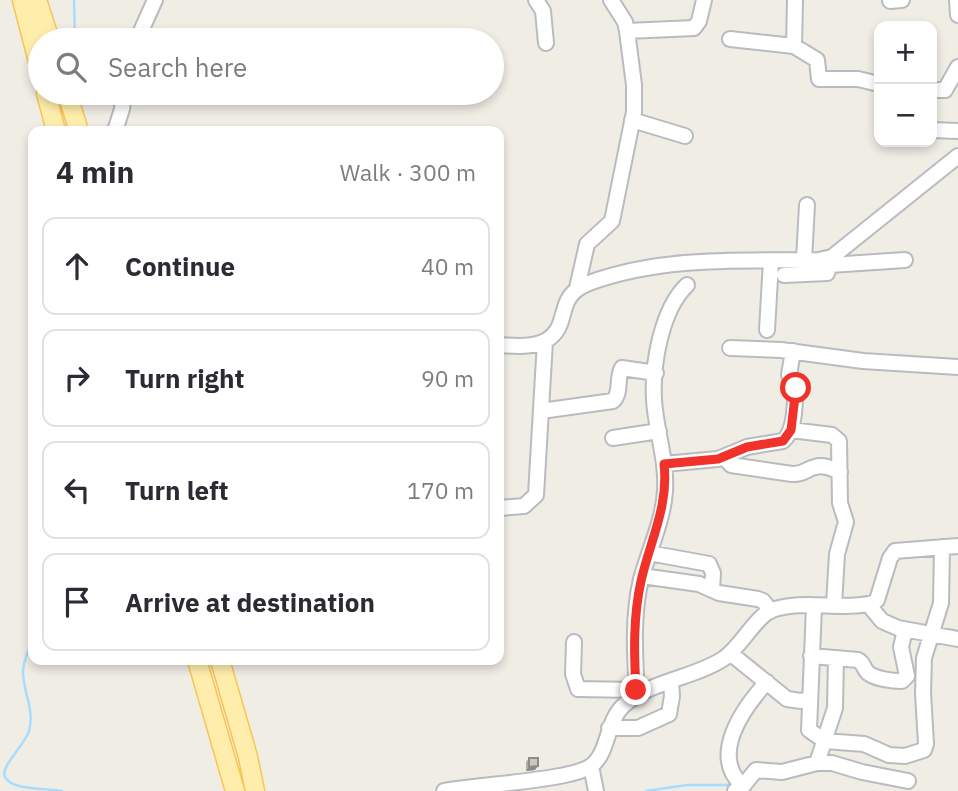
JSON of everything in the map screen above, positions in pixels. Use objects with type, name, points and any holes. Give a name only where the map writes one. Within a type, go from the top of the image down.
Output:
[{"type":"main road","points":[[22,0],[29,28]]},
{"type":"main road","points":[[37,0],[46,28]]},
{"type":"main road","points":[[49,105],[55,126]]},
{"type":"main road","points":[[71,105],[77,126]]},
{"type":"main road","points":[[198,665],[235,791]]},
{"type":"main road","points":[[221,665],[255,791]]},
{"type":"street","points":[[142,28],[155,0]]},
{"type":"street","points":[[536,0],[545,18],[546,43]]},
{"type":"street","points":[[577,288],[587,244],[612,221],[632,120],[634,85],[628,31],[611,0]]},
{"type":"street","points":[[628,31],[694,28],[699,21],[704,0]]},
{"type":"street","points":[[794,46],[795,0]]},
{"type":"street","points":[[890,1],[902,0]]},
{"type":"street","points":[[957,0],[958,15]]},
{"type":"street","points":[[730,39],[794,46],[817,60],[819,79],[858,79],[874,83]]},
{"type":"street","points":[[937,90],[945,90],[958,67]]},
{"type":"street","points":[[117,126],[122,105]]},
{"type":"street","points":[[632,120],[685,136]]},
{"type":"street","points":[[937,130],[958,131]]},
{"type":"street","points":[[784,275],[823,274],[829,271],[831,261],[958,156]]},
{"type":"street","points":[[804,260],[807,205]]},
{"type":"street","points":[[504,345],[536,344],[553,335],[563,317],[568,296],[577,288],[670,263],[905,260]]},
{"type":"street","points":[[767,330],[771,261]]},
{"type":"street","points":[[444,791],[545,779],[591,766],[602,750],[609,728],[620,708],[636,693],[636,614],[642,576],[664,501],[664,464],[654,401],[656,373],[667,315],[674,299],[687,285]]},
{"type":"street","points":[[504,508],[524,506],[536,495],[545,341]]},
{"type":"street","points":[[730,348],[793,351],[863,361],[958,367]]},
{"type":"street","points":[[664,464],[724,457],[747,447],[783,441],[791,430],[796,388],[789,375],[793,351]]},
{"type":"street","points":[[541,411],[613,401],[618,394],[622,368],[656,373]]},
{"type":"street","points":[[791,430],[836,437],[841,448],[840,503],[846,522],[837,554],[834,605]]},
{"type":"street","points":[[613,438],[659,431]]},
{"type":"street","points":[[724,457],[731,464],[792,474],[820,466],[840,472]]},
{"type":"street","points":[[574,642],[573,674],[578,689],[636,693],[704,669],[730,653],[771,611],[868,604],[877,600],[890,558],[895,551],[958,546]]},
{"type":"street","points":[[814,606],[809,730],[825,741],[864,744],[885,754],[897,756],[924,750],[924,658],[941,603],[942,547]]},
{"type":"street","points":[[649,553],[709,564],[713,573],[712,590]]},
{"type":"street","points":[[642,576],[699,584],[712,590],[763,601],[771,611]]},
{"type":"street","points":[[868,604],[882,621],[905,630],[958,639]]},
{"type":"street","points":[[811,656],[860,661],[868,672],[882,678],[905,680],[906,666],[901,647],[905,630]]},
{"type":"street","points":[[730,653],[787,699],[810,699]]},
{"type":"street","points":[[817,763],[835,708],[836,658]]},
{"type":"street","points":[[609,728],[638,728],[669,714],[671,681]]},
{"type":"street","points":[[767,682],[742,715],[728,747],[729,765],[739,788],[756,769],[789,771],[817,763],[832,763],[908,781]]},
{"type":"street","points":[[591,766],[596,791]]},
{"type":"building","points":[[529,758],[538,758],[538,766],[529,767]]},
{"type":"waterway","points":[[74,0],[75,28]]},
{"type":"waterway","points":[[114,105],[115,110]]},
{"type":"waterway","points":[[107,126],[111,122]]},
{"type":"waterway","points":[[28,650],[23,672],[31,716],[29,731],[9,761],[4,772],[5,777],[22,787],[62,791]]},
{"type":"waterway","points":[[646,791],[687,785],[733,785]]},
{"type":"route","points":[[636,690],[636,614],[641,580],[664,501],[664,464],[718,459],[747,447],[783,441],[791,430],[796,388]]}]
